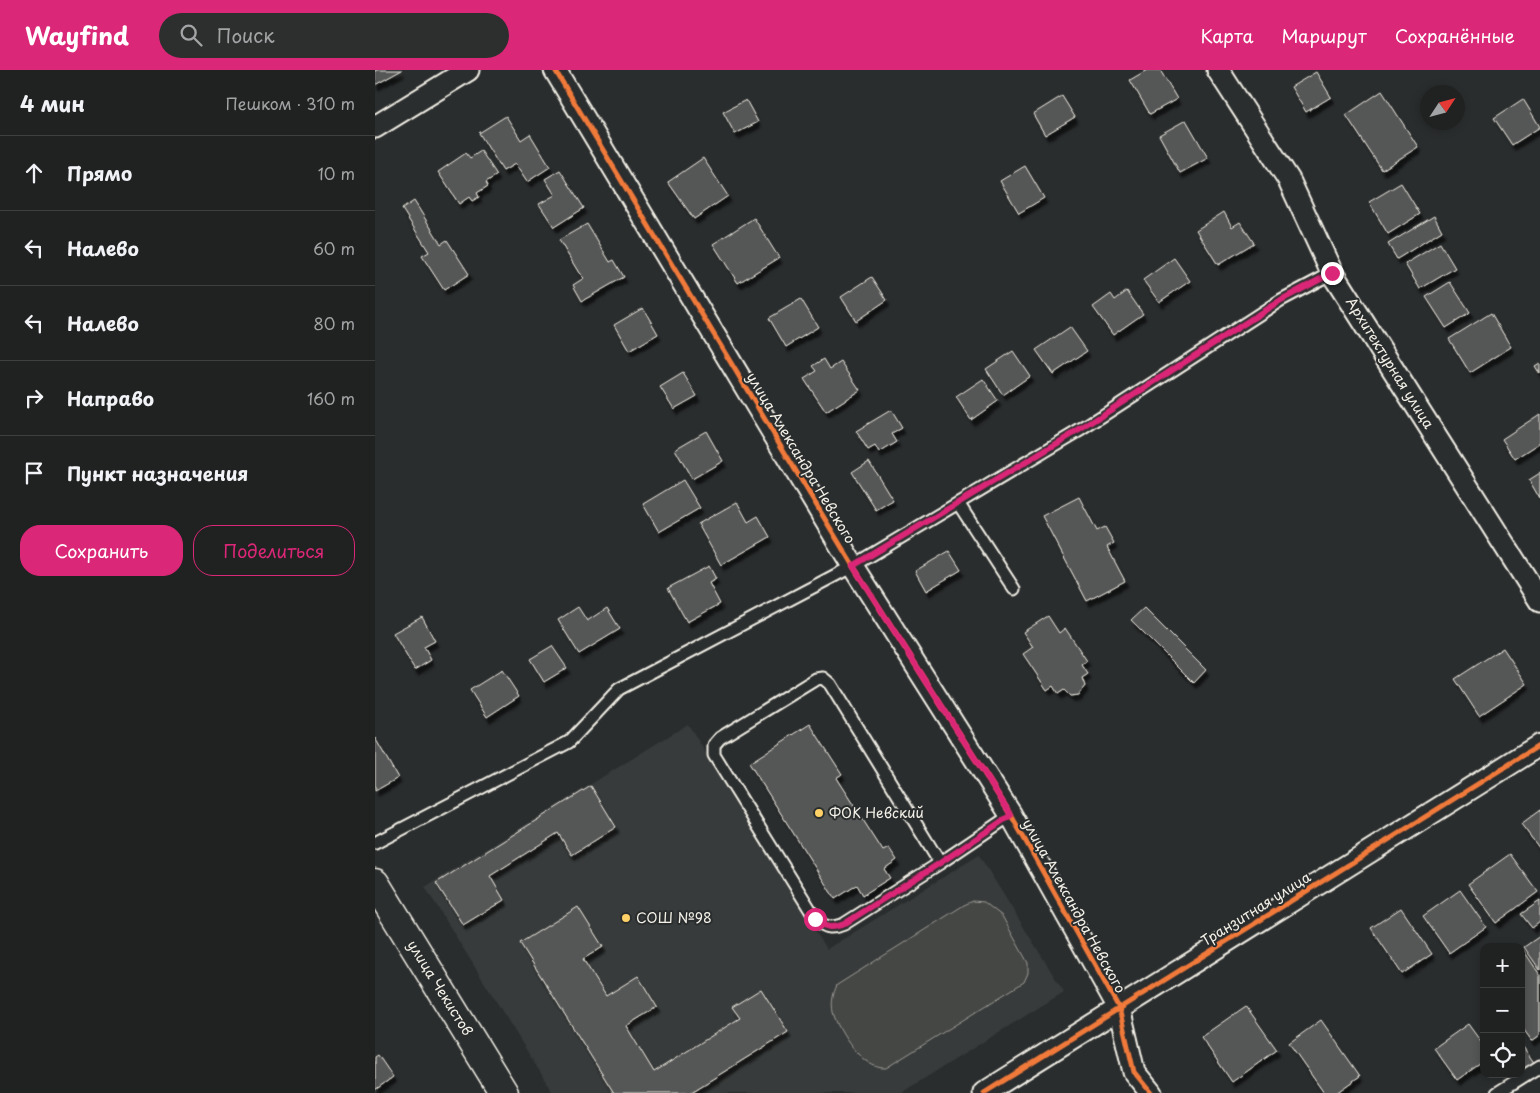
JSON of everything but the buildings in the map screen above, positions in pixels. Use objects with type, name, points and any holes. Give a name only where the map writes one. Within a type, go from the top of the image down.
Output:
[{"type":"main road","name":"улица Чекистов","points":[[375,883],[504,1093]]},
{"type":"street","points":[[375,127],[468,70]]},
{"type":"street","name":"улица Александра Невского","points":[[555,70],[853,566],[1011,815],[1119,1008],[1134,1072],[1151,1093]]},
{"type":"street","name":"Архитектурная улица","points":[[1218,70],[1289,180],[1332,273],[1540,601]]},
{"type":"street","name":"Транзитная улица","points":[[984,1093],[1540,745]]},
{"type":"lane","points":[[375,843],[569,742],[619,689],[853,566],[1081,429],[1281,300],[1332,273]]},
{"type":"lane","points":[[958,503],[1014,589]]},
{"type":"lane","points":[[940,863],[830,684],[823,678],[816,679],[744,723],[720,738],[714,746],[714,755],[815,919],[823,926],[833,928],[844,924],[940,863],[1011,815]]},
{"type":"lane","points":[[1497,1093],[1540,1066]]},
{"type":"shaded area","name":"СОШ №98","points":[[688,724],[827,949],[979,855],[1064,992],[901,1093],[553,1093],[425,887]]},
{"type":"shaded area","points":[[973,901],[984,902],[1002,916],[1028,963],[1028,973],[1024,982],[886,1068],[877,1067],[869,1063],[860,1056],[846,1039],[836,1020],[832,1001],[837,985]]},
{"type":"cycle path","points":[[555,70],[853,566],[1011,815],[1119,1008],[1134,1072],[1151,1093]]},
{"type":"cycle path","points":[[984,1093],[1540,745]]},
{"type":"place","name":"ФОК Невский","points":[[819,813]]},
{"type":"place","name":"СОШ №98","points":[[626,918]]},
{"type":"route","points":[[815,919],[823,926],[833,928],[844,924],[1011,815],[853,566],[1081,429],[1281,300],[1332,273]]}]
